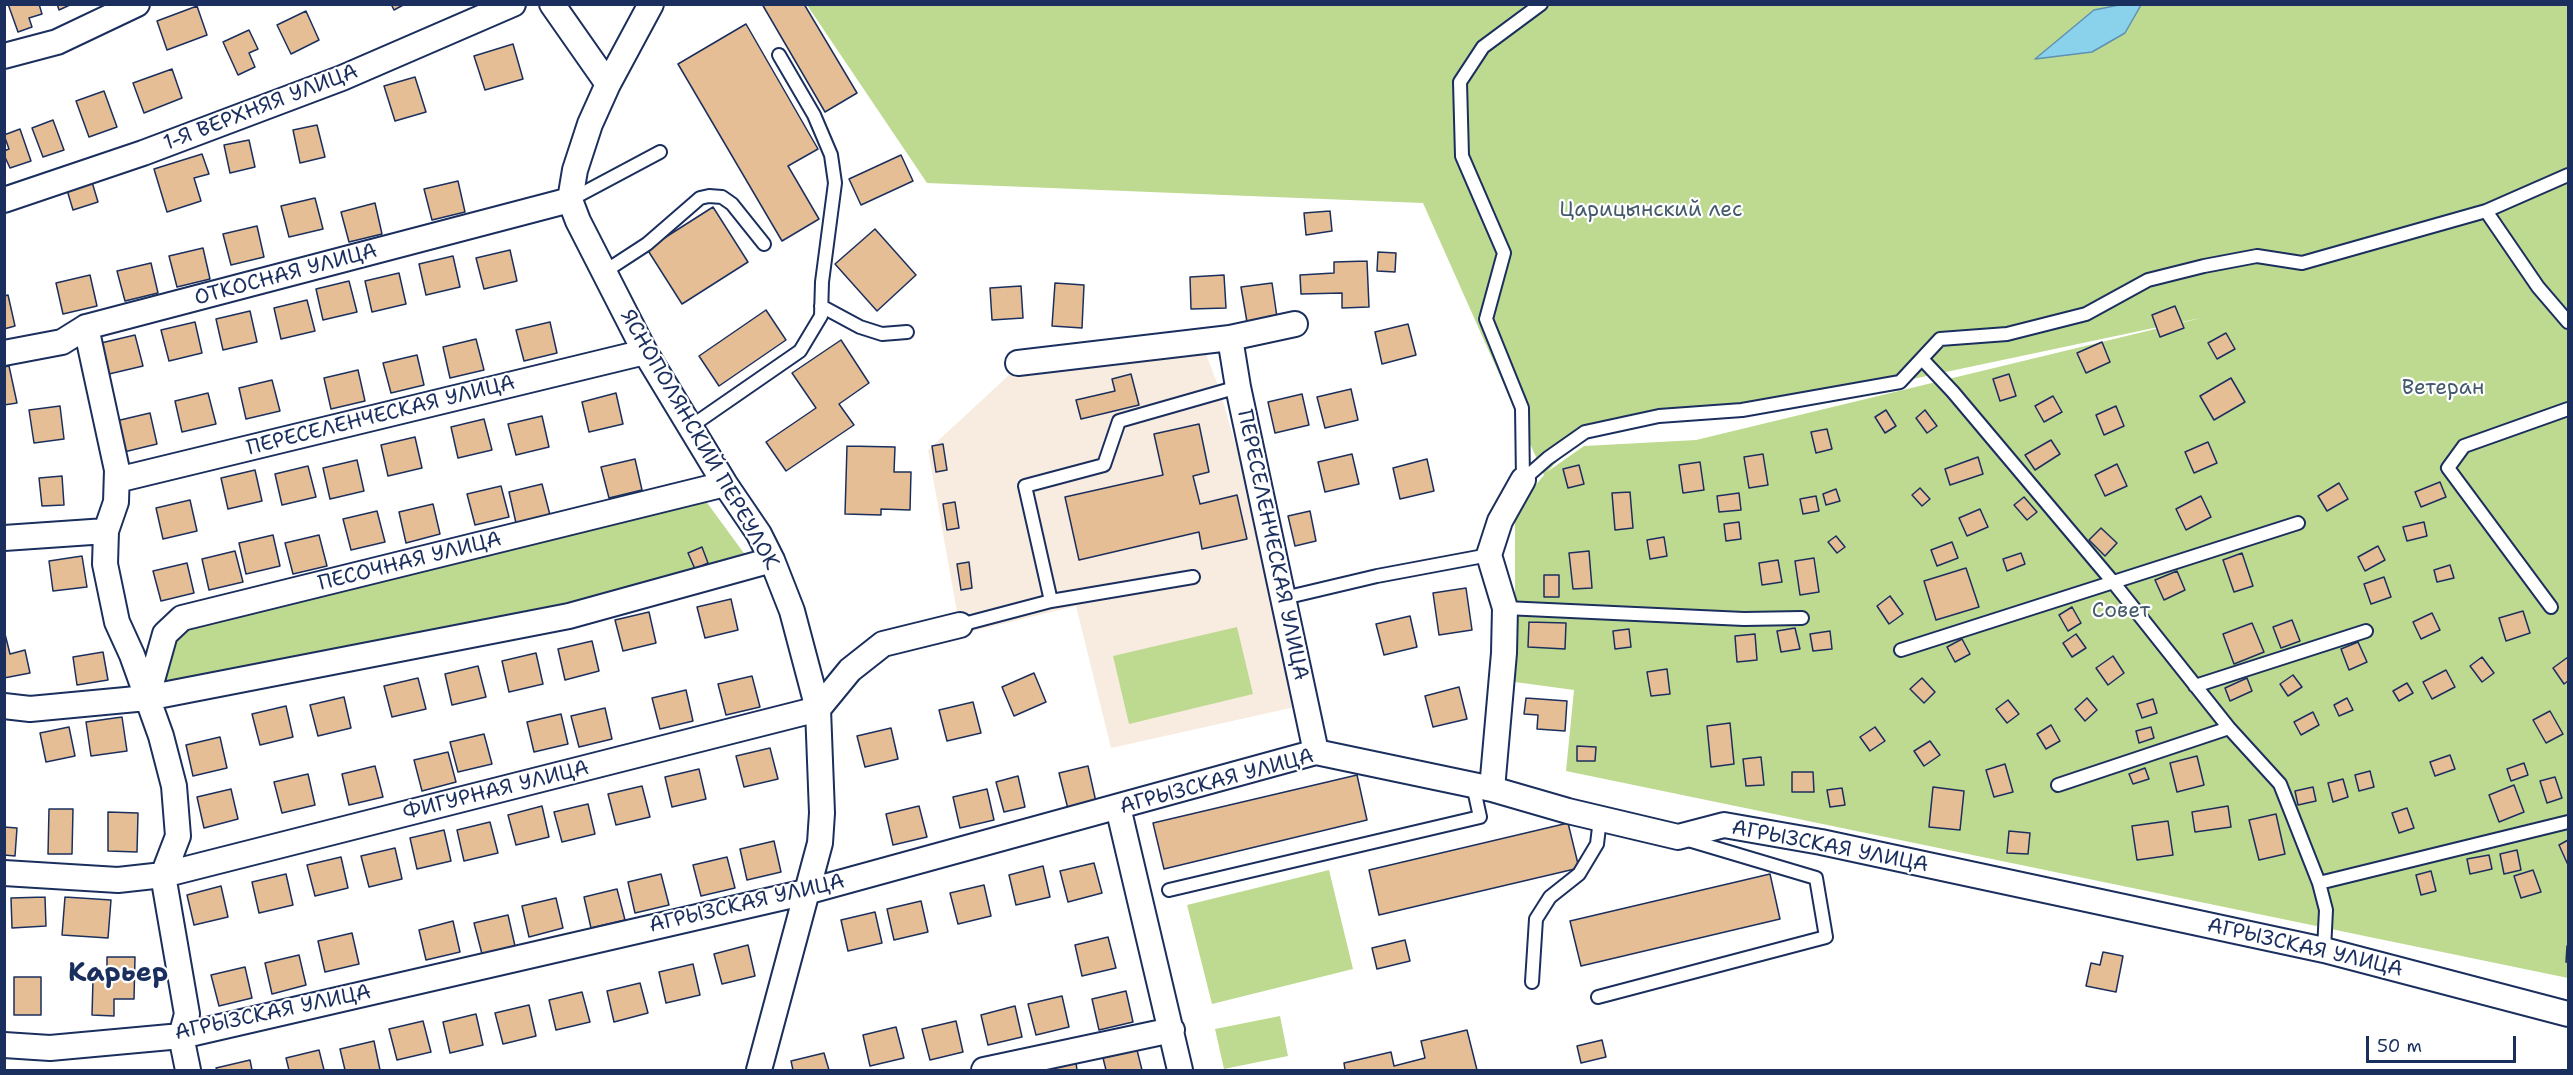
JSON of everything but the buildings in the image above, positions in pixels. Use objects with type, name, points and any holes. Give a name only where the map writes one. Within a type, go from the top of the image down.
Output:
[{"type":"street","points":[[4,56],[57,42],[137,4]]},
{"type":"street","name":"1-Я ВЕРХНЯЯ УЛИЦА","points":[[4,200],[143,153],[342,78],[513,4]]},
{"type":"street","points":[[552,4],[608,84]]},
{"type":"street","points":[[570,200],[575,170],[590,124],[608,84],[651,4]]},
{"type":"street","name":"ЯСНОПОЛЯНСКИЙ ПЕРЕУЛОК","points":[[570,200],[578,221],[645,352],[725,484],[759,534],[772,560],[792,611],[818,709],[822,813],[820,843],[759,1071]]},
{"type":"street","name":"ОТКОСНАЯ УЛИЦА","points":[[4,354],[62,342],[86,327],[570,200]]},
{"type":"street","points":[[1018,363],[1230,338],[1295,324]]},
{"type":"street","points":[[86,327],[117,470],[116,502],[106,531],[105,564],[117,622],[132,655],[161,736],[174,786],[178,836],[163,875],[187,1014],[181,1036],[188,1071]]},
{"type":"street","name":"ПЕРЕСЕЛЕНЧЕСКАЯ УЛИЦА","points":[[1230,338],[1238,387],[1316,753]]},
{"type":"street","name":"ПЕРЕСЕЛЕНЧЕСКАЯ УЛИЦА","points":[[117,480],[645,352]]},
{"type":"street","points":[[1482,787],[1504,653],[1505,608],[1489,555],[1500,521],[1523,480]]},
{"type":"street","name":"ПЕСОЧНАЯ УЛИЦА","points":[[147,698],[165,634],[182,618],[725,484]]},
{"type":"street","points":[[4,538],[106,531]]},
{"type":"street","points":[[4,706],[30,709],[147,698],[569,615],[772,560]]},
{"type":"street","points":[[818,709],[850,670],[883,644],[960,625]]},
{"type":"street","name":"ФИГУРНАЯ УЛИЦА","points":[[4,873],[118,880],[163,875],[818,709]]},
{"type":"street","name":"АГРЫЗСКАЯ УЛИЦА","points":[[4,1045],[50,1047],[181,1036],[806,892],[1316,753],[1482,787],[1600,819],[1678,837],[1724,825],[1810,840],[2324,950],[2568,1014]]},
{"type":"street","points":[[1118,807],[1180,1071]]},
{"type":"street","points":[[984,1071],[1172,1030]]},
{"type":"lane","points":[[1523,480],[1522,408],[1486,319],[1504,253],[1462,156],[1460,82],[1483,47],[1541,4]]},
{"type":"lane","points":[[690,427],[800,351],[821,316],[835,183],[831,154],[814,115],[779,55]]},
{"type":"lane","points":[[570,200],[660,152]]},
{"type":"lane","points":[[1523,480],[1548,458],[1585,432],[1659,416],[1742,410],[1900,382],[1940,339],[2007,334],[2086,314],[2148,280],[2256,256],[2302,263],[2486,211],[2568,175]]},
{"type":"lane","points":[[604,272],[647,244],[700,198],[709,195],[722,197],[732,204],[764,244]]},
{"type":"lane","points":[[2486,211],[2538,287],[2568,322]]},
{"type":"lane","points":[[821,306],[860,327],[882,334],[907,332]]},
{"type":"lane","points":[[1922,359],[1953,392],[2113,582],[2229,728],[2280,784],[2319,883],[2326,910],[2324,950]]},
{"type":"lane","points":[[1051,601],[1025,486],[1104,465],[1119,421],[1238,387]]},
{"type":"lane","points":[[2551,607],[2448,468],[2464,446],[2568,409]]},
{"type":"lane","points":[[1900,650],[2298,523]]},
{"type":"lane","points":[[1284,598],[1377,576],[1489,555]]},
{"type":"lane","points":[[960,625],[1051,601],[1193,577]]},
{"type":"lane","points":[[1505,608],[1744,619],[1802,618]]},
{"type":"lane","points":[[2195,687],[2366,631]]},
{"type":"lane","points":[[2058,785],[2229,728]]},
{"type":"lane","points":[[1169,890],[1480,817],[1482,787]]},
{"type":"lane","points":[[1532,982],[1536,919],[1550,897],[1579,874],[1597,844],[1600,819]]},
{"type":"lane","points":[[2319,883],[2568,822]]},
{"type":"lane","points":[[1598,997],[1826,938],[1816,878],[1678,837]]},
{"type":"shaded area","points":[[1203,346],[1220,391],[1245,477],[1295,707],[1111,748],[1076,606],[961,634],[928,450],[1016,371]]},
{"type":"green space","points":[[807,5],[2568,5],[2568,978],[1566,771],[1574,690],[1515,682],[1515,510],[1544,475],[1423,203],[927,183]],"holes":[[[2201,318],[1696,440],[1584,446],[1547,472],[1585,432],[1889,384]]]},
{"type":"green space","points":[[697,489],[757,571],[163,699],[160,631]]},
{"type":"green space","points":[[1237,627],[1253,694],[1129,724],[1113,656]]},
{"type":"green space","points":[[1329,870],[1353,969],[1212,1004],[1187,905]]},
{"type":"green space","points":[[1280,1016],[1288,1056],[1224,1069],[1215,1029]]},
{"type":"water","points":[[2119,5],[2141,5],[2125,33],[2092,52],[2035,59],[2094,10]]},
{"type":"district","name":"Карьер","points":[[118,974]]},
{"type":"park label","name":"Царицынский лес","points":[[1651,211]]},
{"type":"park label","name":"Ветеран","points":[[2443,389]]},
{"type":"park label","name":"Совет","points":[[2121,612]]}]
